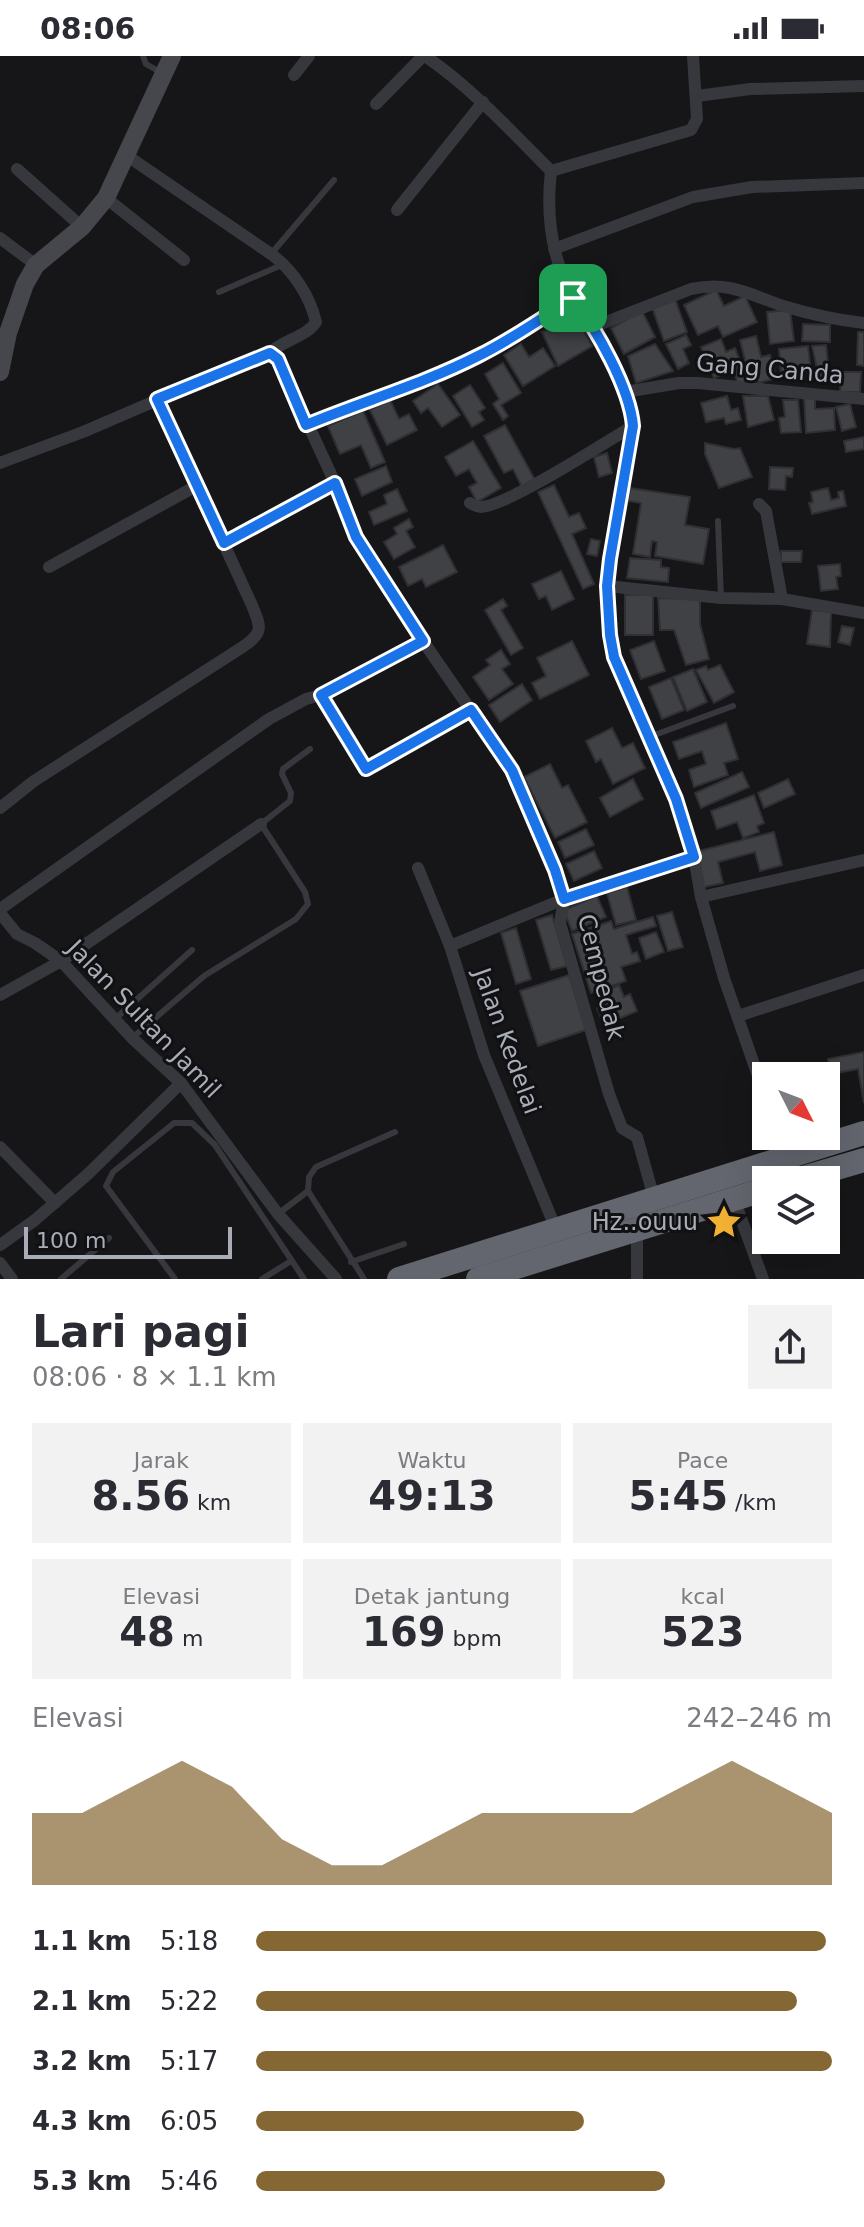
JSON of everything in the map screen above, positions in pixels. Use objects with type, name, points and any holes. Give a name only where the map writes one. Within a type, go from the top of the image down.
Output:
[{"type":"highway","points":[[840,1137],[864,1133]]},
{"type":"highway","points":[[399,1279],[654,1198],[772,1150]]},
{"type":"highway","points":[[840,1167],[864,1160]]},
{"type":"highway","points":[[478,1279],[752,1193]]},
{"type":"street","points":[[0,372],[17,303],[25,284],[36,265],[82,227],[106,198],[172,56]]},
{"type":"street","points":[[294,75],[309,56]]},
{"type":"street","points":[[376,104],[424,56],[445,69],[483,102],[551,171],[549,222],[554,249],[573,298],[593,327],[632,412],[633,426],[607,586],[614,657],[676,799],[724,978],[754,1062]]},
{"type":"street","points":[[551,171],[691,130],[696,124],[697,96],[693,56]]},
{"type":"street","points":[[697,96],[750,89],[864,86]]},
{"type":"street","points":[[397,210],[483,102]]},
{"type":"street","points":[[0,463],[83,432],[270,353],[279,344],[310,330],[316,322],[304,292],[284,264],[126,155]]},
{"type":"street","points":[[17,169],[82,227]]},
{"type":"street","points":[[554,249],[669,205],[720,191],[817,183],[859,184]]},
{"type":"street","points":[[106,198],[184,260]]},
{"type":"street","points":[[0,238],[36,265]]},
{"type":"street","points":[[593,327],[706,286],[740,289],[784,306],[836,320],[864,323]]},
{"type":"street","points":[[306,425],[365,401],[403,390],[481,355],[573,298]]},
{"type":"street","name":"Cempedak","points":[[270,353],[278,359],[335,483],[356,537],[512,770],[555,870],[564,899],[560,923],[609,1094],[624,1131],[637,1137],[654,1198]]},
{"type":"street","name":"Gang Canda","points":[[625,392],[698,383],[864,399]]},
{"type":"street","points":[[0,808],[34,781],[255,639],[260,630],[259,621],[157,399]]},
{"type":"street","points":[[470,503],[479,507],[494,504],[633,426]]},
{"type":"street","points":[[224,543],[335,483]]},
{"type":"street","points":[[49,567],[198,485]]},
{"type":"street","points":[[759,504],[766,511],[782,599]]},
{"type":"street","points":[[607,586],[721,598],[782,599],[864,613]]},
{"type":"street","points":[[0,911],[269,719],[423,641]]},
{"type":"street","points":[[321,695],[366,769],[471,710]]},
{"type":"street","points":[[0,995],[61,961],[261,824]]},
{"type":"street","points":[[450,946],[564,899],[694,857]]},
{"type":"street","points":[[701,897],[864,860]]},
{"type":"street","name":"Jalan Kedelai","points":[[418,868],[450,946],[484,1055],[556,1229]]},
{"type":"street","name":"Jalan Sultan Jamil","points":[[0,911],[17,934],[61,961],[132,1038],[181,1083],[278,1214],[336,1279]]},
{"type":"street","points":[[738,1016],[864,975]]},
{"type":"street","points":[[0,1245],[88,1174],[181,1083]]},
{"type":"street","points":[[0,1147],[55,1203]]},
{"type":"street","points":[[734,1199],[763,1279]]},
{"type":"street","points":[[637,1229],[637,1279]]},
{"type":"street","points":[[0,1263],[12,1279]]},
{"type":"lane","points":[[143,56],[146,64],[163,73]]},
{"type":"lane","points":[[271,254],[334,180]]},
{"type":"lane","points":[[219,292],[284,264]]},
{"type":"lane","points":[[718,521],[721,598]]},
{"type":"lane","points":[[649,737],[733,706]]},
{"type":"lane","points":[[132,1038],[204,976],[296,919],[308,904],[305,892],[261,824],[290,801],[291,793],[282,774],[283,769],[310,749]]},
{"type":"lane","points":[[115,1019],[192,950]]},
{"type":"lane","points":[[175,1279],[106,1186],[113,1172],[174,1123],[192,1123],[215,1145],[304,1279]]},
{"type":"lane","points":[[364,1279],[308,1191],[309,1177],[316,1167],[395,1132]]},
{"type":"lane","points":[[278,1214],[308,1191]]},
{"type":"lane","points":[[61,1279],[109,1238]]},
{"type":"lane","points":[[351,1262],[404,1244]]},
{"type":"lane","points":[[262,1279],[291,1261]]},
{"type":"building","points":[[716,290],[724,306],[745,296],[757,322],[723,337],[718,326],[698,335],[684,305]]},
{"type":"building","points":[[675,299],[687,332],[664,341],[652,307]]},
{"type":"building","points":[[790,310],[794,341],[770,344],[767,312]]},
{"type":"building","points":[[642,311],[655,337],[624,354],[611,328]]},
{"type":"building","points":[[576,316],[592,346],[558,366],[542,332]]},
{"type":"building","points":[[803,324],[830,325],[830,342],[802,341]]},
{"type":"building","points":[[858,332],[864,332],[864,366],[857,365]]},
{"type":"building","points":[[686,335],[691,345],[683,349],[689,363],[678,369],[666,344]]},
{"type":"building","points":[[756,336],[761,357],[770,355],[776,378],[758,383],[753,363],[746,364],[740,340]]},
{"type":"building","points":[[721,339],[726,352],[735,348],[748,382],[739,386],[733,370],[714,378],[701,347]]},
{"type":"building","points":[[521,344],[529,357],[543,348],[555,366],[523,386],[504,355]]},
{"type":"building","points":[[655,344],[673,371],[636,383],[628,356]]},
{"type":"building","points":[[826,345],[830,381],[820,382],[812,346]]},
{"type":"building","points":[[808,346],[811,372],[781,375],[779,349]]},
{"type":"building","points":[[503,363],[521,393],[501,405],[508,416],[503,420],[493,404],[499,399],[485,374]]},
{"type":"building","points":[[841,372],[861,372],[860,392],[840,392]]},
{"type":"building","points":[[438,384],[460,415],[442,427],[428,408],[421,413],[413,401]]},
{"type":"building","points":[[470,385],[485,408],[479,412],[484,420],[472,427],[453,396]]},
{"type":"building","points":[[727,396],[731,410],[738,408],[741,420],[726,424],[724,418],[706,422],[701,403]]},
{"type":"building","points":[[743,396],[768,396],[774,420],[748,427]]},
{"type":"building","points":[[815,396],[815,409],[834,408],[835,430],[806,433],[804,397]]},
{"type":"building","points":[[390,400],[399,419],[409,414],[417,430],[387,445],[370,410]]},
{"type":"building","points":[[783,400],[798,400],[801,432],[781,433],[779,418],[785,417]]},
{"type":"building","points":[[850,404],[856,427],[842,431],[836,407]]},
{"type":"building","points":[[363,411],[385,462],[371,468],[361,445],[340,454],[328,426]]},
{"type":"building","points":[[505,425],[535,480],[522,487],[513,469],[504,473],[484,436]]},
{"type":"building","points":[[864,437],[864,449],[846,452],[844,441]]},
{"type":"building","points":[[473,441],[501,488],[477,502],[469,487],[477,483],[469,469],[456,476],[445,457]]},
{"type":"building","points":[[705,443],[740,448],[752,477],[719,488],[705,454]]},
{"type":"building","points":[[607,453],[612,473],[599,477],[594,457]]},
{"type":"building","points":[[386,466],[392,482],[362,496],[355,479]]},
{"type":"building","points":[[770,467],[793,468],[792,477],[786,476],[785,490],[769,489]]},
{"type":"building","points":[[554,485],[569,517],[579,513],[586,528],[572,534],[594,584],[583,589],[538,492]]},
{"type":"building","points":[[630,488],[690,497],[685,525],[709,529],[703,564],[655,556],[657,542],[652,541],[650,557],[633,554],[641,503],[628,501]]},
{"type":"building","points":[[828,488],[831,500],[839,498],[838,492],[843,491],[846,506],[812,514],[809,503],[813,502],[811,492]]},
{"type":"building","points":[[397,489],[407,511],[374,525],[369,512],[387,504],[384,495]]},
{"type":"building","points":[[409,519],[413,527],[406,531],[415,547],[394,559],[384,542],[397,534],[394,528]]},
{"type":"building","points":[[591,539],[600,541],[597,556],[587,554]]},
{"type":"building","points":[[443,545],[457,572],[426,587],[422,579],[408,586],[399,567]]},
{"type":"building","points":[[781,551],[802,551],[801,562],[781,562]]},
{"type":"building","points":[[630,558],[661,560],[661,567],[669,568],[668,582],[627,578]]},
{"type":"building","points":[[840,564],[841,576],[836,577],[838,589],[821,591],[818,566]]},
{"type":"building","points":[[561,571],[574,599],[552,610],[546,596],[539,599],[532,584]]},
{"type":"building","points":[[653,594],[653,635],[625,635],[625,595]]},
{"type":"building","points":[[658,598],[700,599],[700,624],[709,659],[686,665],[674,630],[660,630]]},
{"type":"building","points":[[503,599],[507,606],[501,610],[523,648],[511,655],[485,610]]},
{"type":"building","points":[[812,610],[831,612],[830,647],[807,644]]},
{"type":"building","points":[[842,626],[854,628],[850,645],[838,642]]},
{"type":"building","points":[[572,641],[589,675],[540,699],[532,683],[546,676],[537,658]]},
{"type":"building","points":[[654,641],[665,671],[641,679],[630,650]]},
{"type":"building","points":[[501,650],[510,664],[502,669],[513,684],[489,700],[473,677],[490,665],[486,660]]},
{"type":"building","points":[[720,665],[734,692],[714,703],[696,670],[706,666],[708,670]]},
{"type":"building","points":[[693,669],[707,702],[687,711],[673,677]]},
{"type":"building","points":[[671,678],[684,710],[662,719],[649,687]]},
{"type":"building","points":[[522,684],[532,700],[500,722],[489,705]]},
{"type":"building","points":[[726,723],[738,759],[724,763],[728,775],[694,787],[689,770],[706,764],[702,751],[679,759],[673,742]]},
{"type":"building","points":[[612,728],[622,748],[633,743],[645,768],[613,784],[601,759],[596,762],[586,741]]},
{"type":"building","points":[[550,764],[562,788],[568,785],[587,822],[555,838],[524,777]]},
{"type":"building","points":[[742,772],[749,787],[701,808],[695,793]]},
{"type":"building","points":[[633,779],[643,799],[610,817],[600,798]]},
{"type":"building","points":[[788,779],[795,794],[764,808],[758,793]]},
{"type":"building","points":[[754,795],[764,823],[757,826],[759,832],[743,838],[737,822],[717,829],[711,811]]},
{"type":"building","points":[[586,829],[594,845],[565,858],[558,842]]},
{"type":"building","points":[[774,832],[782,865],[760,871],[755,852],[718,862],[723,883],[704,887],[695,852]]},
{"type":"building","points":[[594,851],[602,868],[574,881],[566,864]]},
{"type":"building","points":[[627,887],[636,920],[616,925],[607,893]]},
{"type":"building","points":[[597,896],[606,917],[572,931],[564,910]]},
{"type":"building","points":[[672,912],[683,947],[668,951],[657,916]]},
{"type":"building","points":[[552,915],[567,966],[551,970],[536,920]]},
{"type":"building","points":[[653,917],[656,926],[626,935],[632,954],[637,952],[640,961],[621,967],[626,981],[591,993],[572,934],[611,921],[614,929]]},
{"type":"building","points":[[516,928],[531,979],[516,984],[501,933]]},
{"type":"building","points":[[656,932],[664,952],[646,959],[639,938]]},
{"type":"building","points":[[569,975],[586,1030],[538,1046],[520,991]]},
{"type":"building","points":[[619,985],[624,997],[630,994],[637,1011],[604,1025],[597,1008],[605,1004],[601,993]]},
{"type":"building","points":[[864,1052],[864,1103],[858,1069],[840,1072],[840,1062],[829,1062],[828,1059]]},
{"type":"place","name":"Hz..ouuu","points":[[724,1222]]},
{"type":"route","points":[[573,298],[593,327],[632,412],[633,426],[607,586],[614,657],[676,799],[694,857],[564,899],[555,870],[512,770],[471,710],[366,769],[321,695],[423,641],[356,537],[335,483],[224,543],[157,399],[270,353],[278,359],[306,425],[365,401],[403,390],[481,355],[573,298]]}]
